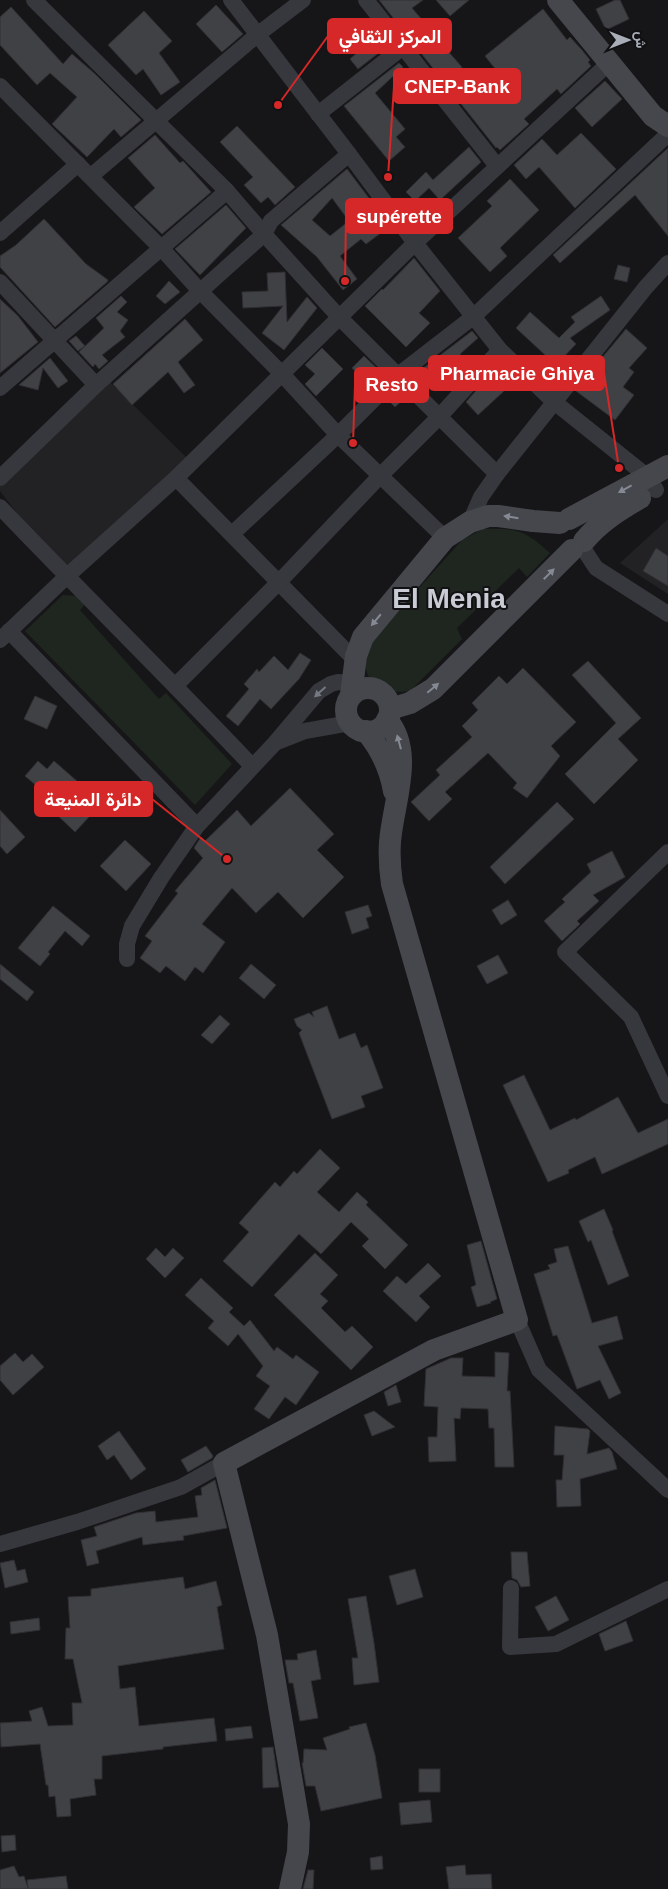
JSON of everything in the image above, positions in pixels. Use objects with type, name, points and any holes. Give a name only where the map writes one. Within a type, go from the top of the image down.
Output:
[{"type":"street","points":[[34,0],[227,191],[340,318],[497,474]]},
{"type":"street","points":[[231,0],[415,243],[500,350],[553,401],[657,483]]},
{"type":"street","points":[[91,176],[257,35],[303,0]]},
{"type":"street","points":[[366,0],[498,166]]},
{"type":"street","points":[[558,0],[653,116],[668,126]]},
{"type":"street","points":[[318,114],[403,47]]},
{"type":"street","points":[[197,826],[5,635],[176,478],[415,243],[610,63]]},
{"type":"street","points":[[0,86],[162,249],[338,434],[444,538]]},
{"type":"street","points":[[232,534],[398,375],[473,316],[668,134]]},
{"type":"street","points":[[0,478],[96,385],[264,234],[271,221],[349,154]]},
{"type":"street","points":[[0,233],[78,164]]},
{"type":"street","points":[[0,388],[227,191]]},
{"type":"street","points":[[470,522],[481,497],[497,474],[553,401],[668,262]]},
{"type":"street","points":[[0,282],[96,385]]},
{"type":"street","points":[[176,685],[439,417],[500,350]]},
{"type":"street","points":[[275,743],[305,731],[358,727],[380,728],[388,714],[433,690],[596,528],[657,483],[668,466]]},
{"type":"street","points":[[176,478],[279,582],[356,682]]},
{"type":"street","points":[[396,802],[391,774],[381,752],[358,727],[346,709],[356,682],[360,643],[367,631],[444,538],[470,522],[488,516],[548,523],[564,521],[657,483]]},
{"type":"street","points":[[0,507],[66,577],[176,685],[252,766]]},
{"type":"street","points":[[564,521],[555,531],[556,541],[563,548],[579,545]]},
{"type":"street","points":[[579,545],[596,568],[668,614]]},
{"type":"street","points":[[127,959],[127,944],[132,926],[160,878],[197,826],[275,743],[319,691],[338,682],[356,682],[384,695],[388,701],[388,714],[397,733],[401,748],[401,764],[390,842],[392,884],[517,1320],[540,1370],[668,1490]]},
{"type":"street","points":[[668,852],[565,952],[631,1017],[668,1096]]},
{"type":"street","points":[[0,1544],[77,1522],[180,1486],[434,1350],[517,1320]]},
{"type":"street","points":[[224,1463],[267,1636],[299,1824],[298,1852],[290,1889]]},
{"type":"street","points":[[511,1588],[510,1647],[556,1644],[668,1589]]},
{"type":"shaded area","points":[[105,377],[191,462],[66,577],[0,491],[0,478]]},
{"type":"shaded area","points":[[668,519],[668,594],[620,563]]},
{"type":"shaded area","points":[[483,529],[504,529],[520,532],[534,539],[550,553],[527,577],[519,568],[457,628],[462,639],[411,690],[400,692],[387,690],[376,684],[367,672],[366,647],[462,540]]},
{"type":"shaded area","points":[[63,595],[76,596],[87,602],[80,610],[159,699],[166,693],[232,764],[195,805],[25,631]]},
{"type":"building","points":[[379,0],[423,0],[412,8],[429,28],[421,35],[443,53],[447,50],[461,66],[477,97],[501,79],[499,77],[501,76],[485,56],[543,9],[567,40],[570,37],[582,50],[590,60],[588,62],[591,66],[561,94],[557,89],[524,119],[529,124],[500,150],[496,148]]},
{"type":"building","points":[[436,0],[469,0],[450,16]]},
{"type":"building","points":[[615,0],[620,0],[629,19],[606,30],[596,9]]},
{"type":"building","points":[[216,5],[243,34],[222,52],[196,24]]},
{"type":"building","points":[[11,7],[63,64],[72,54],[141,120],[121,137],[114,129],[87,157],[52,124],[77,97],[50,73],[37,85],[0,45],[0,17]]},
{"type":"building","points":[[144,11],[172,41],[159,53],[180,82],[161,95],[143,69],[136,75],[108,45]]},
{"type":"building","points":[[375,37],[385,48],[358,69],[350,59]]},
{"type":"building","points":[[399,63],[403,67],[375,93],[405,129],[396,137],[405,147],[389,161],[344,106]]},
{"type":"building","points":[[407,68],[412,75],[402,84],[398,79]]},
{"type":"building","points":[[605,81],[622,99],[592,127],[575,108]]},
{"type":"building","points":[[237,126],[295,187],[275,205],[268,197],[261,203],[244,185],[253,177],[220,142]]},
{"type":"building","points":[[581,133],[616,169],[575,208],[539,167],[526,179],[514,165],[542,139],[557,155]]},
{"type":"building","points":[[155,135],[180,163],[183,161],[211,192],[162,234],[134,207],[155,188],[128,158]]},
{"type":"building","points":[[469,147],[481,162],[440,200],[429,188],[415,201],[406,192],[426,172],[433,180]]},
{"type":"building","points":[[668,148],[668,236],[635,195],[560,263],[553,255]]},
{"type":"building","points":[[347,169],[390,226],[366,244],[361,239],[340,256],[357,279],[343,290],[317,257],[281,225]],"holes":[[[332,198],[349,221],[330,236],[312,220]]]},
{"type":"building","points":[[510,179],[539,210],[500,248],[507,256],[490,272],[458,238],[492,206],[487,201]]},
{"type":"building","points":[[226,205],[246,228],[200,275],[175,249]]},
{"type":"building","points":[[44,219],[86,264],[108,280],[55,327],[0,267],[0,256],[16,245]]},
{"type":"building","points":[[414,258],[440,291],[419,313],[430,323],[406,347],[365,306]]},
{"type":"building","points":[[618,265],[630,268],[627,282],[614,279]]},
{"type":"building","points":[[285,272],[287,322],[307,297],[317,308],[284,350],[262,333],[283,306],[243,308],[242,292],[268,291],[267,273]]},
{"type":"building","points":[[169,281],[180,292],[165,304],[156,296]]},
{"type":"building","points":[[121,296],[127,302],[117,312],[128,320],[120,331],[125,337],[102,355],[108,361],[99,369],[95,364],[93,367],[79,352],[104,328],[96,318]]},
{"type":"building","points":[[601,296],[610,310],[570,338],[576,344],[556,365],[516,328],[530,312],[559,338],[575,322],[571,317]]},
{"type":"building","points":[[0,299],[18,316],[38,342],[0,373]]},
{"type":"building","points":[[185,319],[203,340],[178,362],[195,385],[184,393],[168,372],[132,405],[113,384]]},
{"type":"building","points":[[626,329],[647,348],[629,368],[634,372],[623,387],[634,395],[615,420],[576,391]]},
{"type":"building","points":[[472,331],[478,338],[460,354],[471,367],[448,391],[432,374],[421,384],[413,376]]},
{"type":"building","points":[[76,336],[85,346],[78,351],[69,341]]},
{"type":"building","points":[[322,348],[343,369],[316,396],[305,384],[315,374],[305,365]]},
{"type":"building","points":[[364,356],[384,375],[374,385],[372,382],[370,385],[352,368]]},
{"type":"building","points":[[50,358],[68,381],[58,388],[43,368],[38,390],[19,385]]},
{"type":"building","points":[[500,364],[516,380],[478,415],[466,402]]},
{"type":"building","points":[[398,389],[406,397],[395,407],[388,400]]},
{"type":"building","points":[[656,548],[668,556],[668,586],[643,571]]},
{"type":"building","points":[[300,653],[311,660],[299,679],[271,709],[260,699],[238,726],[226,716],[249,689],[244,684],[257,669],[259,672],[274,656],[288,670]]},
{"type":"building","points":[[588,661],[641,718],[618,739],[638,760],[594,804],[565,774],[616,723],[572,675]]},
{"type":"building","points":[[523,668],[576,722],[551,746],[560,756],[527,798],[513,788],[517,783],[488,753],[445,792],[452,799],[429,821],[411,802],[440,775],[436,770],[472,737],[462,726],[478,710],[472,703],[499,676],[507,684]]},
{"type":"building","points":[[35,696],[57,706],[47,729],[24,719]]},
{"type":"building","points":[[38,761],[47,769],[54,761],[102,803],[75,832],[52,810],[58,804],[25,776]]},
{"type":"building","points":[[290,788],[334,834],[317,850],[344,877],[303,918],[278,892],[256,913],[232,888],[202,924],[225,942],[203,973],[195,967],[185,981],[166,966],[160,973],[140,958],[152,941],[145,936],[178,893],[175,891],[203,858],[194,848],[201,837],[205,841],[237,810],[251,826]]},
{"type":"building","points":[[557,802],[574,819],[505,884],[490,867]]},
{"type":"building","points":[[0,810],[25,837],[7,854],[0,846]]},
{"type":"building","points":[[125,840],[151,864],[126,891],[100,866]]},
{"type":"building","points":[[612,851],[625,877],[593,895],[599,901],[577,921],[580,924],[562,941],[544,921],[565,902],[562,899],[591,872],[587,864]]},
{"type":"building","points":[[508,900],[517,915],[501,925],[492,910]]},
{"type":"building","points":[[368,905],[372,916],[366,918],[369,928],[352,934],[345,912]]},
{"type":"building","points":[[53,906],[90,936],[82,946],[65,931],[48,952],[50,954],[40,966],[18,948]]},
{"type":"building","points":[[498,955],[508,973],[487,984],[477,966]]},
{"type":"building","points":[[0,964],[34,992],[27,1001],[0,979]]},
{"type":"building","points":[[251,964],[276,985],[264,999],[239,978]]},
{"type":"building","points":[[327,1006],[339,1039],[355,1033],[361,1048],[367,1045],[383,1088],[361,1096],[365,1107],[332,1119],[299,1033],[302,1030],[297,1026],[294,1019],[309,1013],[314,1017],[312,1012]]},
{"type":"building","points":[[220,1015],[230,1024],[212,1044],[201,1035]]},
{"type":"building","points":[[524,1075],[550,1130],[575,1118],[576,1120],[618,1097],[638,1133],[668,1119],[668,1144],[602,1174],[595,1157],[568,1170],[569,1173],[548,1182],[503,1085]]},
{"type":"building","points":[[320,1149],[340,1168],[317,1192],[339,1212],[357,1192],[368,1202],[366,1205],[408,1245],[385,1269],[362,1246],[369,1239],[351,1222],[321,1254],[299,1234],[252,1287],[223,1261],[249,1232],[239,1223],[275,1182],[280,1187],[294,1171],[297,1174]]},
{"type":"building","points":[[604,1209],[629,1276],[608,1285],[591,1240],[588,1242],[579,1221]]},
{"type":"building","points":[[481,1241],[497,1299],[477,1307],[471,1287],[476,1285],[467,1245]]},
{"type":"building","points":[[568,1246],[592,1323],[617,1316],[623,1339],[598,1346],[621,1393],[609,1399],[600,1380],[577,1389],[557,1335],[553,1336],[534,1274],[550,1269],[548,1265],[557,1262],[554,1249]]},
{"type":"building","points":[[156,1248],[165,1257],[173,1248],[184,1258],[165,1278],[146,1259]]},
{"type":"building","points":[[315,1253],[338,1275],[320,1294],[328,1301],[321,1308],[345,1332],[352,1326],[373,1347],[351,1370],[274,1295]]},
{"type":"building","points":[[428,1263],[441,1276],[419,1296],[430,1307],[416,1322],[383,1291],[397,1276],[406,1284]]},
{"type":"building","points":[[201,1278],[233,1308],[229,1312],[244,1326],[250,1320],[274,1351],[277,1347],[293,1359],[296,1355],[319,1372],[296,1405],[285,1397],[269,1419],[254,1409],[270,1386],[256,1376],[263,1366],[238,1334],[228,1346],[208,1328],[214,1321],[185,1295]]},
{"type":"building","points":[[495,1352],[509,1353],[507,1391],[510,1391],[514,1467],[495,1467],[494,1428],[489,1428],[488,1409],[461,1408],[460,1419],[454,1418],[456,1461],[429,1462],[428,1437],[437,1437],[438,1407],[424,1406],[426,1369],[451,1358],[463,1358],[462,1376],[495,1377]]},
{"type":"building","points":[[15,1353],[23,1362],[32,1354],[44,1367],[13,1395],[0,1380],[0,1366]]},
{"type":"building","points":[[396,1385],[401,1402],[388,1406],[384,1392]]},
{"type":"building","points":[[374,1411],[395,1427],[372,1436],[364,1415]]},
{"type":"building","points":[[555,1426],[588,1429],[590,1431],[587,1454],[609,1448],[612,1452],[617,1469],[580,1479],[581,1506],[557,1507],[556,1480],[562,1480],[564,1455],[554,1455]]},
{"type":"building","points":[[119,1431],[146,1469],[131,1480],[114,1455],[107,1460],[98,1446]]},
{"type":"building","points":[[206,1446],[213,1456],[212,1458],[188,1472],[181,1460]]},
{"type":"building","points":[[215,1480],[227,1528],[183,1536],[184,1540],[143,1545],[142,1537],[96,1551],[99,1563],[87,1566],[81,1540],[97,1536],[94,1527],[136,1513],[155,1511],[156,1522],[198,1517],[195,1496],[202,1495],[201,1488]]},
{"type":"building","points":[[511,1552],[527,1552],[530,1586],[521,1587],[517,1580],[512,1578]]},
{"type":"building","points":[[14,1560],[17,1571],[25,1569],[28,1582],[5,1588],[0,1563]]},
{"type":"building","points":[[415,1569],[423,1597],[397,1605],[389,1576]]},
{"type":"building","points":[[183,1577],[185,1589],[216,1581],[222,1605],[217,1607],[224,1649],[118,1666],[120,1689],[135,1687],[139,1726],[214,1718],[217,1741],[102,1756],[102,1779],[94,1779],[96,1795],[70,1799],[71,1816],[57,1817],[55,1796],[49,1797],[48,1785],[46,1785],[40,1744],[1,1747],[0,1723],[32,1721],[29,1711],[42,1707],[48,1726],[73,1725],[72,1703],[82,1703],[73,1659],[65,1659],[66,1628],[70,1628],[68,1597],[91,1596],[91,1589]]},
{"type":"building","points":[[366,1596],[379,1682],[354,1685],[352,1658],[358,1658],[348,1599]]},
{"type":"building","points":[[556,1596],[569,1620],[548,1631],[535,1607]]},
{"type":"building","points":[[39,1618],[40,1630],[11,1634],[10,1622]]},
{"type":"building","points":[[626,1621],[633,1641],[605,1651],[599,1634]]},
{"type":"building","points":[[316,1650],[321,1679],[311,1681],[318,1718],[300,1721],[293,1683],[289,1683],[285,1660],[298,1660],[297,1654]]},
{"type":"building","points":[[366,1723],[375,1755],[382,1798],[321,1811],[315,1786],[306,1786],[302,1763],[304,1749],[327,1750],[323,1738],[350,1729],[349,1727]]},
{"type":"building","points":[[251,1726],[253,1738],[226,1741],[225,1729]]},
{"type":"building","points":[[273,1747],[279,1787],[263,1788],[262,1748]]},
{"type":"building","points":[[419,1769],[440,1769],[440,1792],[419,1792]]},
{"type":"building","points":[[430,1800],[432,1822],[401,1825],[399,1803]]},
{"type":"building","points":[[15,1835],[16,1850],[2,1852],[1,1836]]},
{"type":"building","points":[[382,1856],[383,1869],[371,1870],[370,1858]]},
{"type":"building","points":[[465,1865],[466,1875],[491,1874],[492,1889],[449,1889],[446,1867]]},
{"type":"building","points":[[14,1866],[19,1877],[24,1876],[28,1888],[27,1880],[66,1876],[68,1889],[0,1889],[0,1870]]},
{"type":"building","points":[[308,1870],[314,1870],[313,1889],[303,1889]]},
{"type":"place","name":"المركز الثقافي","points":[[278,105]]},
{"type":"place","name":"CNEP-Bank","points":[[388,177]]},
{"type":"place","name":"supérette","points":[[345,281]]},
{"type":"place","name":"Resto","points":[[353,443]]},
{"type":"place","name":"Pharmacie Ghiya","points":[[619,468]]},
{"type":"place","name":"دائرة المنيعة","points":[[227,859]]},
{"type":"district","name":"El Menia","points":[[449,598]]}]
